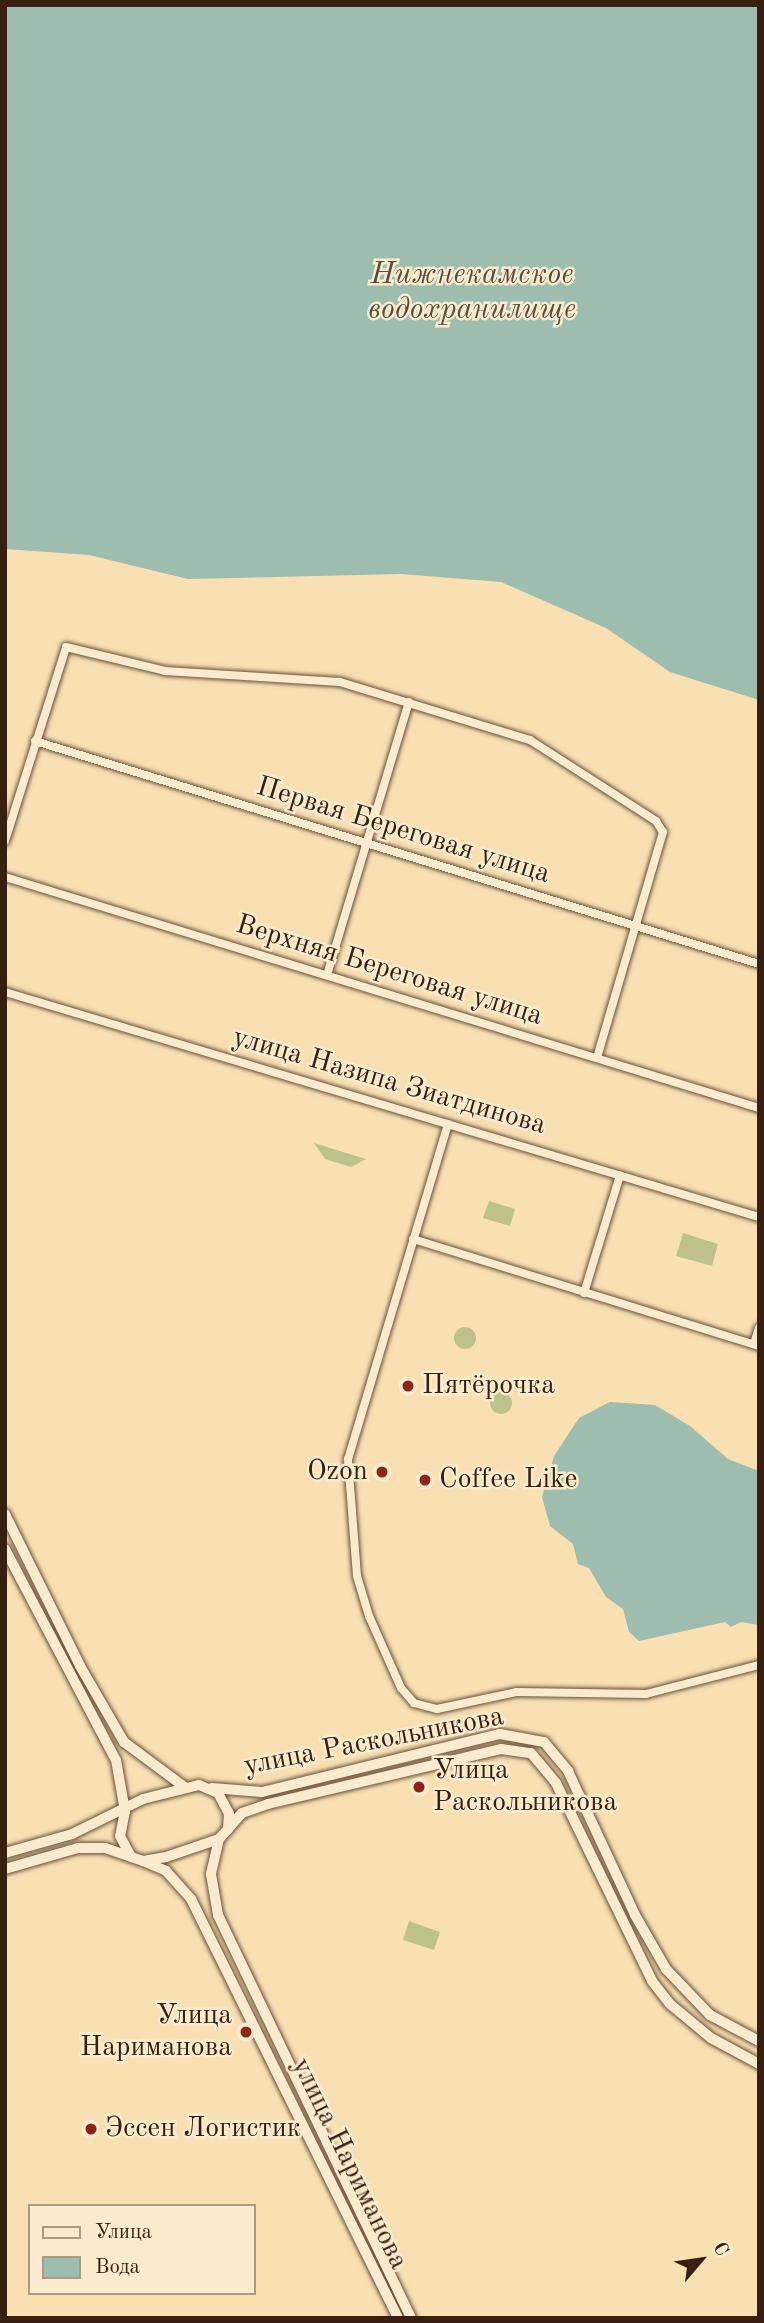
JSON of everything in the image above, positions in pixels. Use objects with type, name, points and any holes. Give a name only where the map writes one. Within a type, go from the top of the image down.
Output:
[{"type":"main road","points":[[5,1514],[80,1666],[124,1742],[186,1788]]},
{"type":"main road","points":[[5,1549],[116,1760],[125,1811],[120,1836],[137,1859],[219,1839],[228,1829],[227,1806],[212,1788],[186,1788],[143,1800],[125,1811],[72,1834],[5,1853]]},
{"type":"main road","name":"улица Нариманова","points":[[219,1839],[211,1874],[218,1915],[411,2318]]},
{"type":"main road","name":"улица Нариманова","points":[[5,1870],[78,1848],[104,1848],[137,1859],[173,1877],[191,1899],[398,2318]]},
{"type":"street","points":[[5,841],[66,647],[165,671],[340,682],[540,746],[656,821],[663,839],[597,1057]]},
{"type":"street","points":[[327,975],[409,702]]},
{"type":"street","name":"Первая Береговая улица","points":[[35,741],[759,964]]},
{"type":"street","name":"Верхняя Береговая улица","points":[[5,877],[759,1108]]},
{"type":"street","name":"улица Назипа Зиатдинова","points":[[5,992],[759,1217]]},
{"type":"street","points":[[448,1124],[360,1413],[347,1471],[355,1563],[376,1634],[401,1688],[414,1703],[437,1709],[517,1692],[633,1695],[759,1665]]},
{"type":"street","points":[[584,1293],[620,1175]]},
{"type":"street","points":[[413,1239],[756,1345],[759,1328]]},
{"type":"street","name":"улица Раскольникова","points":[[212,1788],[262,1792],[500,1734],[544,1742],[568,1772],[635,1915],[666,1969],[710,2015],[759,2041]]},
{"type":"street","name":"улица Раскольникова","points":[[228,1829],[242,1813],[259,1806],[501,1749],[531,1754],[556,1783],[652,1981],[685,2018],[731,2053],[759,2064]]},
{"type":"green space","points":[[314,1143],[366,1159],[351,1167],[325,1159]]},
{"type":"green space","points":[[489,1201],[515,1209],[510,1226],[483,1218]]},
{"type":"green space","points":[[683,1233],[718,1244],[712,1266],[676,1256]]},
{"type":"green space","points":[[465,1327],[473,1330],[476,1338],[473,1346],[465,1349],[457,1346],[454,1338],[457,1330]]},
{"type":"green space","points":[[501,1392],[509,1395],[512,1403],[509,1411],[501,1414],[493,1411],[490,1403],[493,1395]]},
{"type":"green space","points":[[409,1921],[440,1932],[434,1950],[403,1940]]},
{"type":"water","name":"Нижнекамское водохранилище","points":[[5,5],[759,5],[759,700],[670,672],[606,628],[501,582],[401,574],[188,579],[89,555],[5,549]]},
{"type":"water","points":[[610,1402],[655,1405],[690,1426],[728,1459],[759,1471],[759,1625],[741,1622],[731,1627],[725,1622],[639,1641],[629,1632],[623,1609],[606,1597],[589,1568],[578,1564],[573,1544],[550,1526],[542,1497],[554,1456],[579,1418]]},
{"type":"place","name":"Пятёрочка","points":[[408,1386]]},
{"type":"place","name":"Ozon","points":[[382,1472]]},
{"type":"place","name":"Coffee Like","points":[[425,1480]]},
{"type":"place","name":"Улица Раскольникова","points":[[419,1787]]},
{"type":"place","name":"Улица Нариманова","points":[[246,2032]]},
{"type":"place","name":"Эссен Логистик","points":[[91,2129]]}]
